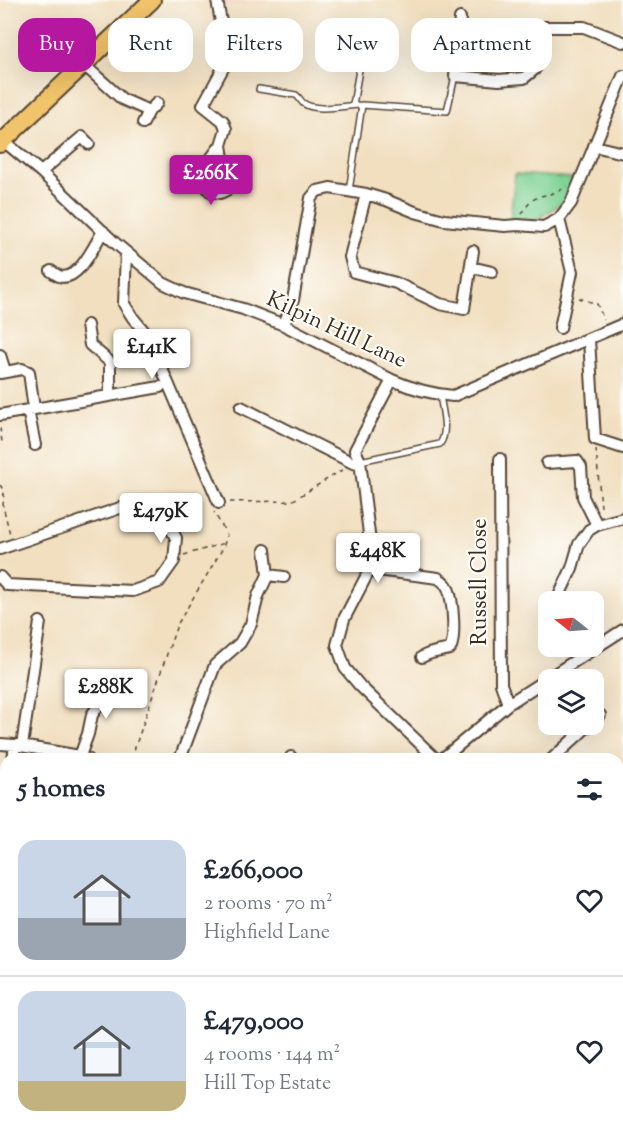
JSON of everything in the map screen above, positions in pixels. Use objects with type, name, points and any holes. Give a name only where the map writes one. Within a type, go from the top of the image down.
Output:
[{"type":"main road","points":[[96,54],[152,0]]},
{"type":"main road","points":[[1,141],[76,72]]},
{"type":"street","points":[[217,0],[228,52],[227,61],[203,105],[223,121],[226,129],[221,144]]},
{"type":"street","points":[[455,72],[455,76],[499,80],[524,78],[535,69],[539,27],[584,27],[623,42]]},
{"type":"street","points":[[92,72],[122,99],[153,107],[143,123]]},
{"type":"street","points":[[284,325],[293,300],[311,198],[317,190],[330,188],[366,194],[444,220],[544,227],[559,219],[571,203],[623,76]]},
{"type":"street","points":[[41,172],[82,137],[89,144]]},
{"type":"street","name":"Kilpin Hill Lane","points":[[1,141],[41,172],[126,252],[163,283],[184,293],[243,309],[284,325],[392,380],[432,394],[453,396],[623,324]]},
{"type":"street","points":[[594,146],[623,153]]},
{"type":"street","points":[[366,194],[350,257],[354,272],[396,283],[440,304],[469,310],[474,252]]},
{"type":"street","points":[[559,219],[572,272],[560,328]]},
{"type":"street","points":[[51,271],[59,276],[77,272],[103,231]]},
{"type":"street","points":[[126,252],[124,304],[148,336],[219,502]]},
{"type":"street","points":[[471,267],[492,272]]},
{"type":"street","points":[[87,325],[90,345],[110,362],[110,395]]},
{"type":"street","points":[[589,339],[595,439],[623,448]]},
{"type":"street","points":[[0,355],[2,372],[22,369],[29,372],[35,445]]},
{"type":"street","points":[[392,380],[355,450],[371,549],[370,569],[344,619],[338,645],[345,668],[360,686],[430,753]]},
{"type":"street","points":[[0,415],[160,387]]},
{"type":"street","points":[[241,407],[356,462]]},
{"type":"street","name":"Russell Close","points":[[500,459],[501,684],[508,704]]},
{"type":"street","points":[[547,463],[577,461],[581,467],[583,497],[599,524]]},
{"type":"street","points":[[0,549],[120,508],[149,510],[166,520],[176,538],[174,561],[159,582],[133,591],[8,585],[0,577]]},
{"type":"street","points":[[561,591],[572,568],[579,544],[589,531],[599,524],[623,519]]},
{"type":"street","points":[[182,753],[215,665],[240,643],[251,624],[258,596],[268,574],[265,550]]},
{"type":"street","points":[[370,569],[438,578],[445,583],[449,590],[452,608],[453,643],[450,649],[430,652],[422,657]]},
{"type":"street","points":[[268,574],[285,577]]},
{"type":"street","points":[[15,753],[40,622]]},
{"type":"street","points":[[449,753],[508,704],[623,630]]},
{"type":"street","points":[[85,753],[92,715],[104,699],[113,679]]},
{"type":"street","points":[[559,753],[578,735]]},
{"type":"street","points":[[0,744],[59,753]]},
{"type":"lane","points":[[353,105],[359,72]]},
{"type":"lane","points":[[259,89],[296,95],[304,104],[331,109],[362,105],[447,111],[455,76]]},
{"type":"lane","points":[[349,191],[362,105]]},
{"type":"lane","points":[[356,462],[440,444],[444,439],[445,431],[440,395]]},
{"type":"path","points":[[518,225],[527,204],[541,194],[560,191],[574,178],[581,178]]},
{"type":"path","points":[[566,299],[580,298],[597,303],[609,330]]},
{"type":"path","points":[[0,428],[1,443]]},
{"type":"path","points":[[595,439],[599,524]]},
{"type":"path","points":[[133,753],[177,625],[225,543],[227,535],[213,509],[219,502],[292,501],[356,462]]},
{"type":"path","points":[[0,485],[4,491],[3,506],[13,544]]},
{"type":"path","points":[[175,558],[225,543]]},
{"type":"shaded area","points":[[220,0],[288,0],[222,6]]},
{"type":"green space","points":[[515,174],[574,178],[564,202],[536,220],[510,220]]}]
